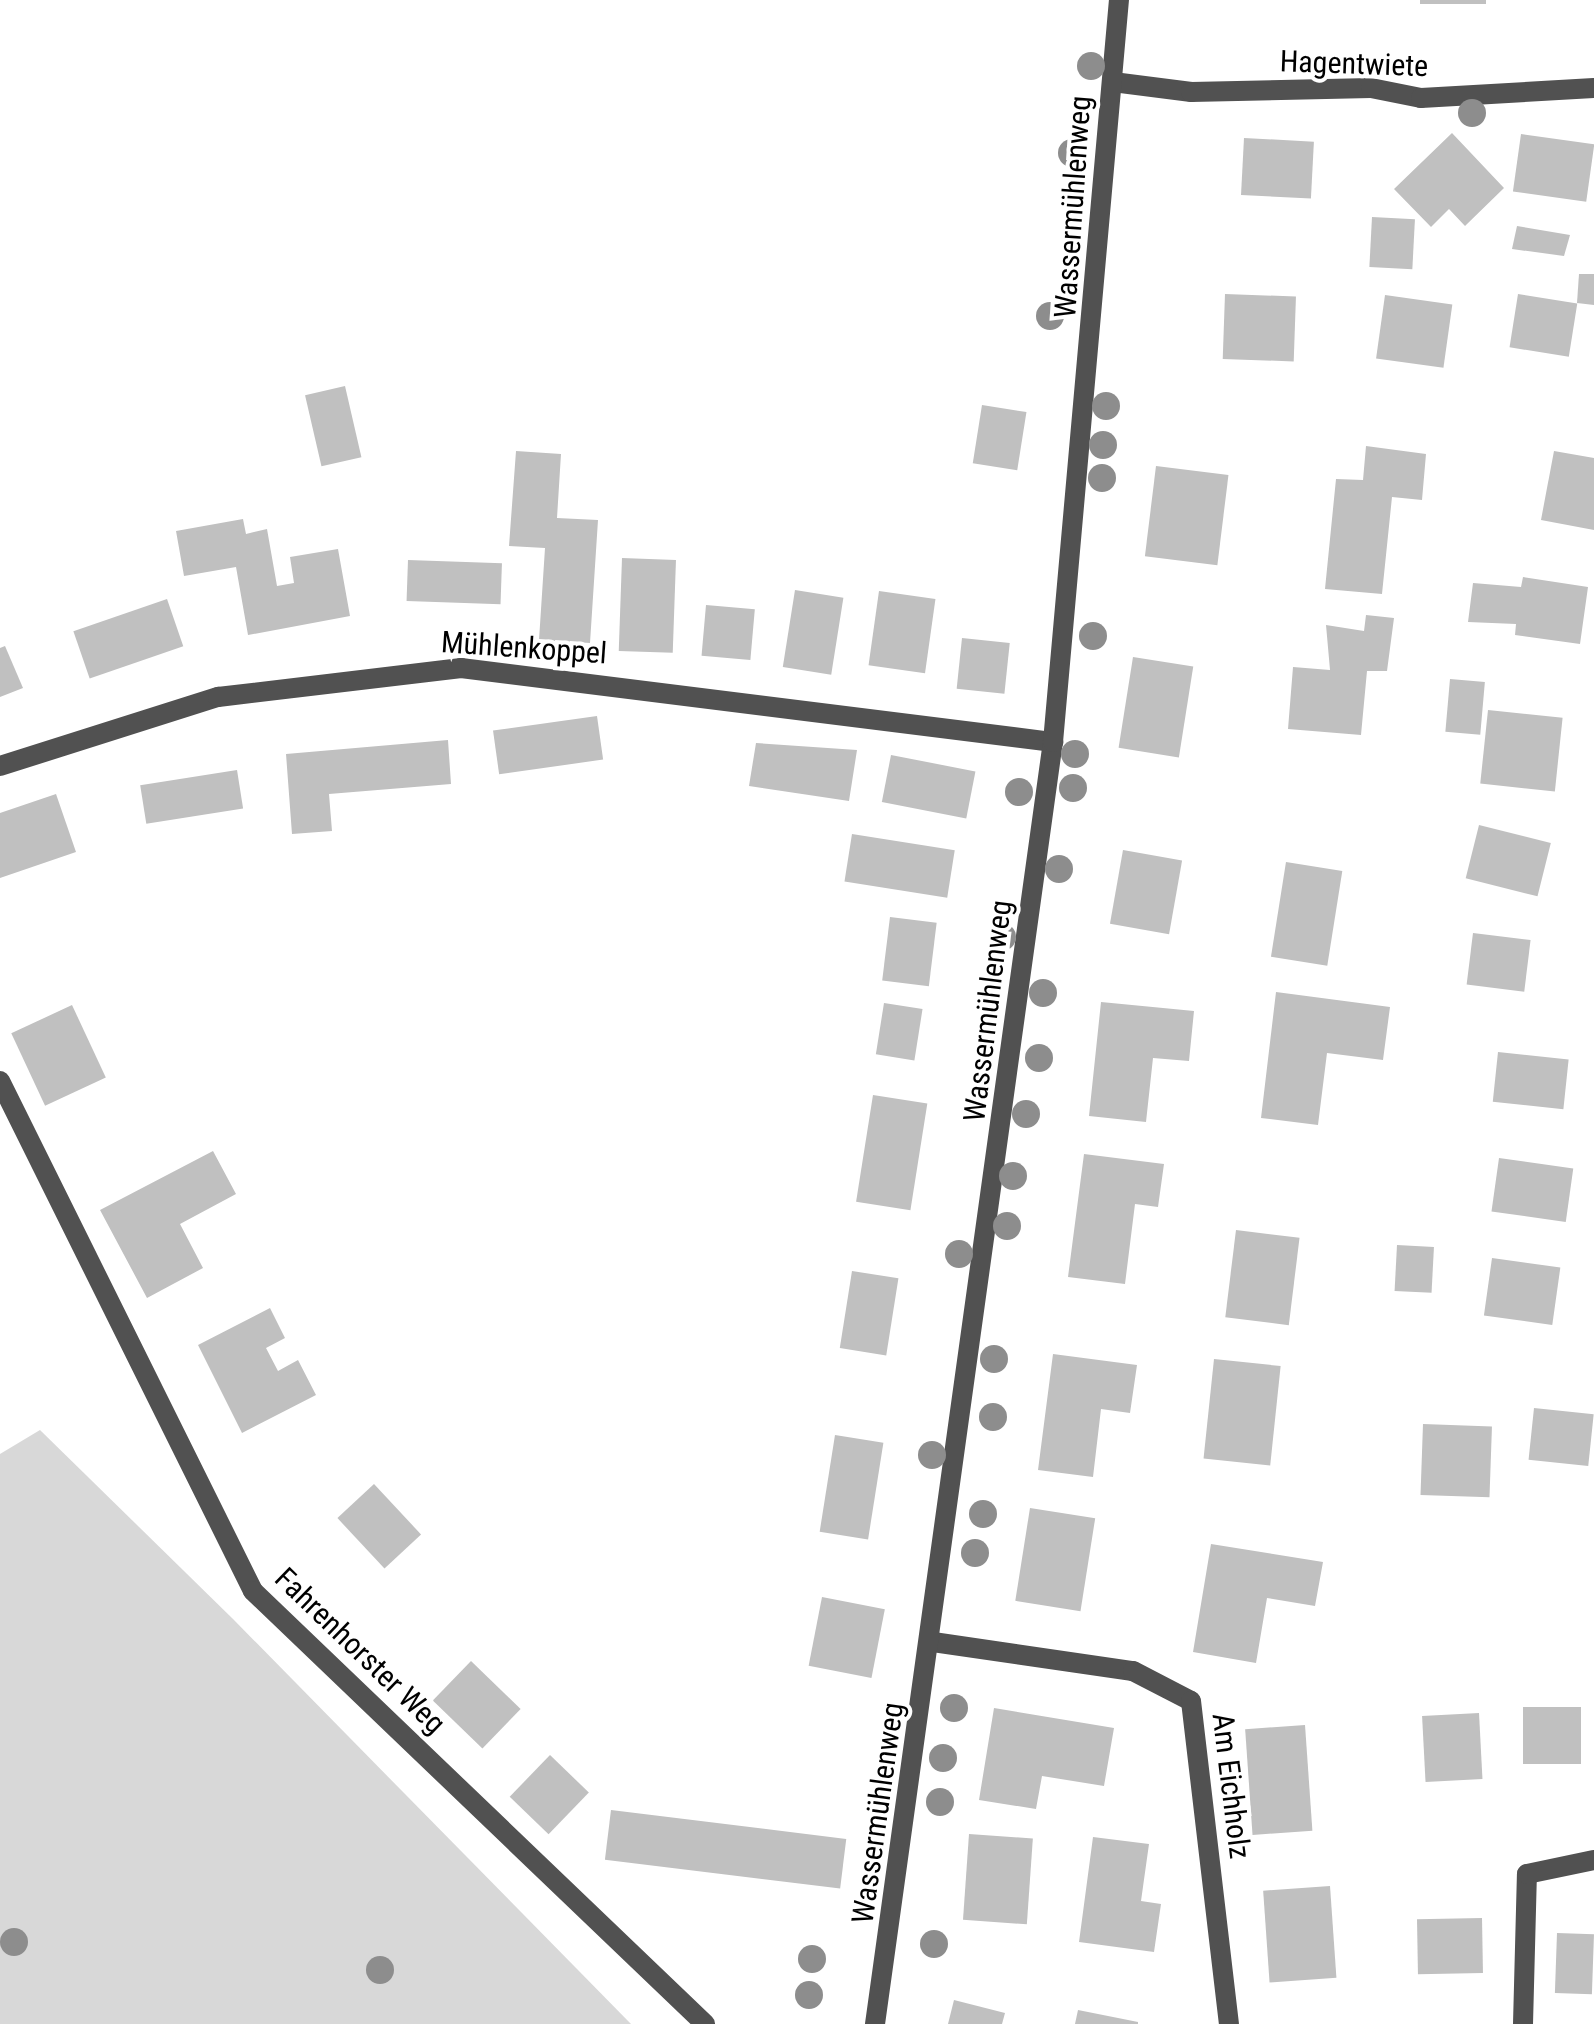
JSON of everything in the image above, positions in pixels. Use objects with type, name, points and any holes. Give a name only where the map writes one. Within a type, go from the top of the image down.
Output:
[{"type":"street","name":"Wassermühlenweg","points":[[875,2024],[932,1642],[1052,742],[1118,0]]},
{"type":"street","name":"Hagentwiete","points":[[1113,82],[1191,92],[1370,88],[1421,98],[1594,88]]},
{"type":"street","name":"Mühlenkoppel","points":[[0,766],[218,698],[461,668],[1052,742]]},
{"type":"street","name":"Fahrenhorster Weg","points":[[0,1081],[252,1591],[705,2024]]},
{"type":"street","name":"Am Eichholz","points":[[932,1642],[1133,1672],[1191,1701],[1228,2024]]},
{"type":"street","points":[[1523,2024],[1528,1874],[1594,1860]]},
{"type":"shaded area","points":[[40,1430],[233,1619],[631,2024],[0,2024],[0,1454]]},
{"type":"building","points":[[1420,0],[1486,0],[1486,4],[1420,4]]},
{"type":"building","points":[[1452,133],[1504,188],[1465,226],[1449,209],[1431,227],[1394,189]]},
{"type":"building","points":[[1521,134],[1594,144],[1586,202],[1513,191]]},
{"type":"building","points":[[1244,138],[1314,142],[1311,199],[1241,195]]},
{"type":"building","points":[[1372,217],[1415,219],[1412,269],[1369,267]]},
{"type":"building","points":[[1517,226],[1570,235],[1564,256],[1512,249]]},
{"type":"building","points":[[1579,274],[1594,274],[1594,305],[1577,303]]},
{"type":"building","points":[[1225,294],[1296,296],[1294,361],[1223,359]]},
{"type":"building","points":[[1518,294],[1577,303],[1569,357],[1510,347]]},
{"type":"building","points":[[1385,295],[1452,304],[1443,368],[1376,358]]},
{"type":"building","points":[[345,386],[361,457],[321,466],[305,395]]},
{"type":"building","points":[[982,405],[1026,412],[1017,470],[973,463]]},
{"type":"building","points":[[1366,446],[1426,454],[1422,500],[1392,497],[1382,594],[1325,589],[1336,479],[1363,480]]},
{"type":"building","points":[[516,451],[561,454],[557,518],[598,520],[590,643],[539,640],[545,548],[509,546]]},
{"type":"building","points":[[1554,451],[1594,458],[1594,530],[1541,520]]},
{"type":"building","points":[[1156,466],[1228,475],[1217,565],[1145,556]]},
{"type":"building","points":[[243,519],[246,534],[267,529],[277,586],[294,583],[290,557],[338,549],[350,616],[248,635],[236,567],[184,576],[176,531]]},
{"type":"building","points":[[622,558],[676,560],[673,653],[619,651]]},
{"type":"building","points":[[408,560],[502,563],[501,604],[407,601]]},
{"type":"building","points":[[1523,577],[1588,587],[1580,644],[1515,635],[1516,624],[1468,622],[1473,583],[1521,587]]},
{"type":"building","points":[[795,590],[843,598],[831,675],[783,667]]},
{"type":"building","points":[[879,591],[935,599],[925,673],[869,665]]},
{"type":"building","points":[[167,599],[183,646],[90,679],[73,631]]},
{"type":"building","points":[[706,605],[755,609],[750,660],[702,656]]},
{"type":"building","points":[[1366,615],[1394,618],[1387,671],[1367,671],[1361,735],[1288,729],[1293,667],[1330,670],[1326,625],[1364,631]]},
{"type":"building","points":[[962,638],[1010,643],[1004,694],[957,689]]},
{"type":"building","points":[[5,646],[23,688],[0,697],[0,648]]},
{"type":"building","points":[[1133,657],[1193,667],[1179,757],[1119,748]]},
{"type":"building","points":[[1450,679],[1485,682],[1480,735],[1445,732]]},
{"type":"building","points":[[1488,710],[1563,718],[1555,791],[1480,784]]},
{"type":"building","points":[[597,716],[603,760],[499,774],[493,731]]},
{"type":"building","points":[[448,740],[451,784],[329,794],[332,831],[292,834],[286,754]]},
{"type":"building","points":[[756,743],[857,750],[849,801],[749,786]]},
{"type":"building","points":[[891,755],[975,771],[966,819],[882,802]]},
{"type":"building","points":[[237,770],[243,809],[146,824],[140,785]]},
{"type":"building","points":[[56,794],[76,852],[0,878],[0,813]]},
{"type":"building","points":[[1479,825],[1551,843],[1537,896],[1466,878]]},
{"type":"building","points":[[852,834],[955,850],[947,898],[844,881]]},
{"type":"building","points":[[1123,850],[1182,860],[1169,934],[1110,924]]},
{"type":"building","points":[[1286,862],[1342,871],[1327,966],[1271,957]]},
{"type":"building","points":[[890,917],[937,923],[929,986],[882,981]]},
{"type":"building","points":[[1473,933],[1531,940],[1524,992],[1467,985]]},
{"type":"building","points":[[1276,992],[1390,1007],[1383,1060],[1327,1053],[1318,1125],[1261,1118]]},
{"type":"building","points":[[1101,1002],[1194,1011],[1189,1061],[1153,1058],[1146,1122],[1089,1116]]},
{"type":"building","points":[[884,1003],[923,1009],[914,1060],[876,1054]]},
{"type":"building","points":[[72,1005],[106,1078],[45,1106],[11,1033]]},
{"type":"building","points":[[1498,1052],[1569,1059],[1563,1109],[1493,1102]]},
{"type":"building","points":[[873,1095],[927,1104],[910,1210],[856,1202]]},
{"type":"building","points":[[213,1151],[236,1194],[180,1224],[203,1268],[147,1298],[100,1210]]},
{"type":"building","points":[[1084,1154],[1164,1164],[1158,1207],[1135,1204],[1125,1284],[1068,1277]]},
{"type":"building","points":[[1499,1158],[1573,1168],[1566,1222],[1491,1211]]},
{"type":"building","points":[[1236,1230],[1300,1238],[1289,1325],[1225,1317]]},
{"type":"building","points":[[1397,1245],[1434,1247],[1432,1293],[1395,1291]]},
{"type":"building","points":[[1492,1258],[1560,1268],[1552,1325],[1484,1315]]},
{"type":"building","points":[[852,1271],[898,1278],[886,1355],[840,1348]]},
{"type":"building","points":[[270,1308],[285,1338],[266,1348],[278,1371],[298,1360],[316,1395],[242,1433],[198,1345]]},
{"type":"building","points":[[1053,1354],[1137,1365],[1130,1413],[1101,1409],[1093,1477],[1038,1470]]},
{"type":"building","points":[[1214,1359],[1281,1366],[1270,1465],[1204,1458]]},
{"type":"building","points":[[1534,1408],[1594,1414],[1588,1466],[1529,1460]]},
{"type":"building","points":[[1423,1424],[1492,1426],[1489,1497],[1421,1495]]},
{"type":"building","points":[[835,1435],[883,1443],[868,1539],[820,1532]]},
{"type":"building","points":[[374,1484],[421,1534],[384,1569],[337,1518]]},
{"type":"building","points":[[1030,1508],[1095,1518],[1080,1611],[1015,1601]]},
{"type":"building","points":[[1211,1544],[1323,1562],[1315,1606],[1267,1598],[1256,1663],[1193,1652]]},
{"type":"building","points":[[822,1597],[885,1609],[871,1678],[809,1666]]},
{"type":"building","points":[[471,1661],[521,1709],[482,1748],[433,1701]]},
{"type":"building","points":[[1523,1707],[1581,1707],[1581,1764],[1523,1764]]},
{"type":"building","points":[[994,1708],[1114,1728],[1104,1786],[1042,1776],[1036,1809],[979,1800]]},
{"type":"building","points":[[1479,1713],[1482,1779],[1426,1782],[1422,1716]]},
{"type":"building","points":[[1305,1725],[1312,1831],[1253,1835],[1245,1729]]},
{"type":"building","points":[[550,1755],[589,1793],[549,1834],[510,1797]]},
{"type":"building","points":[[611,1810],[846,1839],[840,1889],[605,1860]]},
{"type":"building","points":[[969,1834],[1033,1838],[1027,1924],[963,1920]]},
{"type":"building","points":[[1093,1837],[1149,1844],[1141,1901],[1161,1904],[1154,1952],[1079,1942]]},
{"type":"building","points":[[1330,1886],[1336,1978],[1270,1982],[1263,1891]]},
{"type":"building","points":[[1482,1918],[1483,1973],[1418,1974],[1417,1919]]},
{"type":"building","points":[[1557,1933],[1594,1934],[1592,1994],[1555,1993]]},
{"type":"building","points":[[954,2000],[1005,2013],[1002,2024],[948,2024]]},
{"type":"building","points":[[1078,2010],[1138,2022],[1138,2024],[1075,2024]]}]
